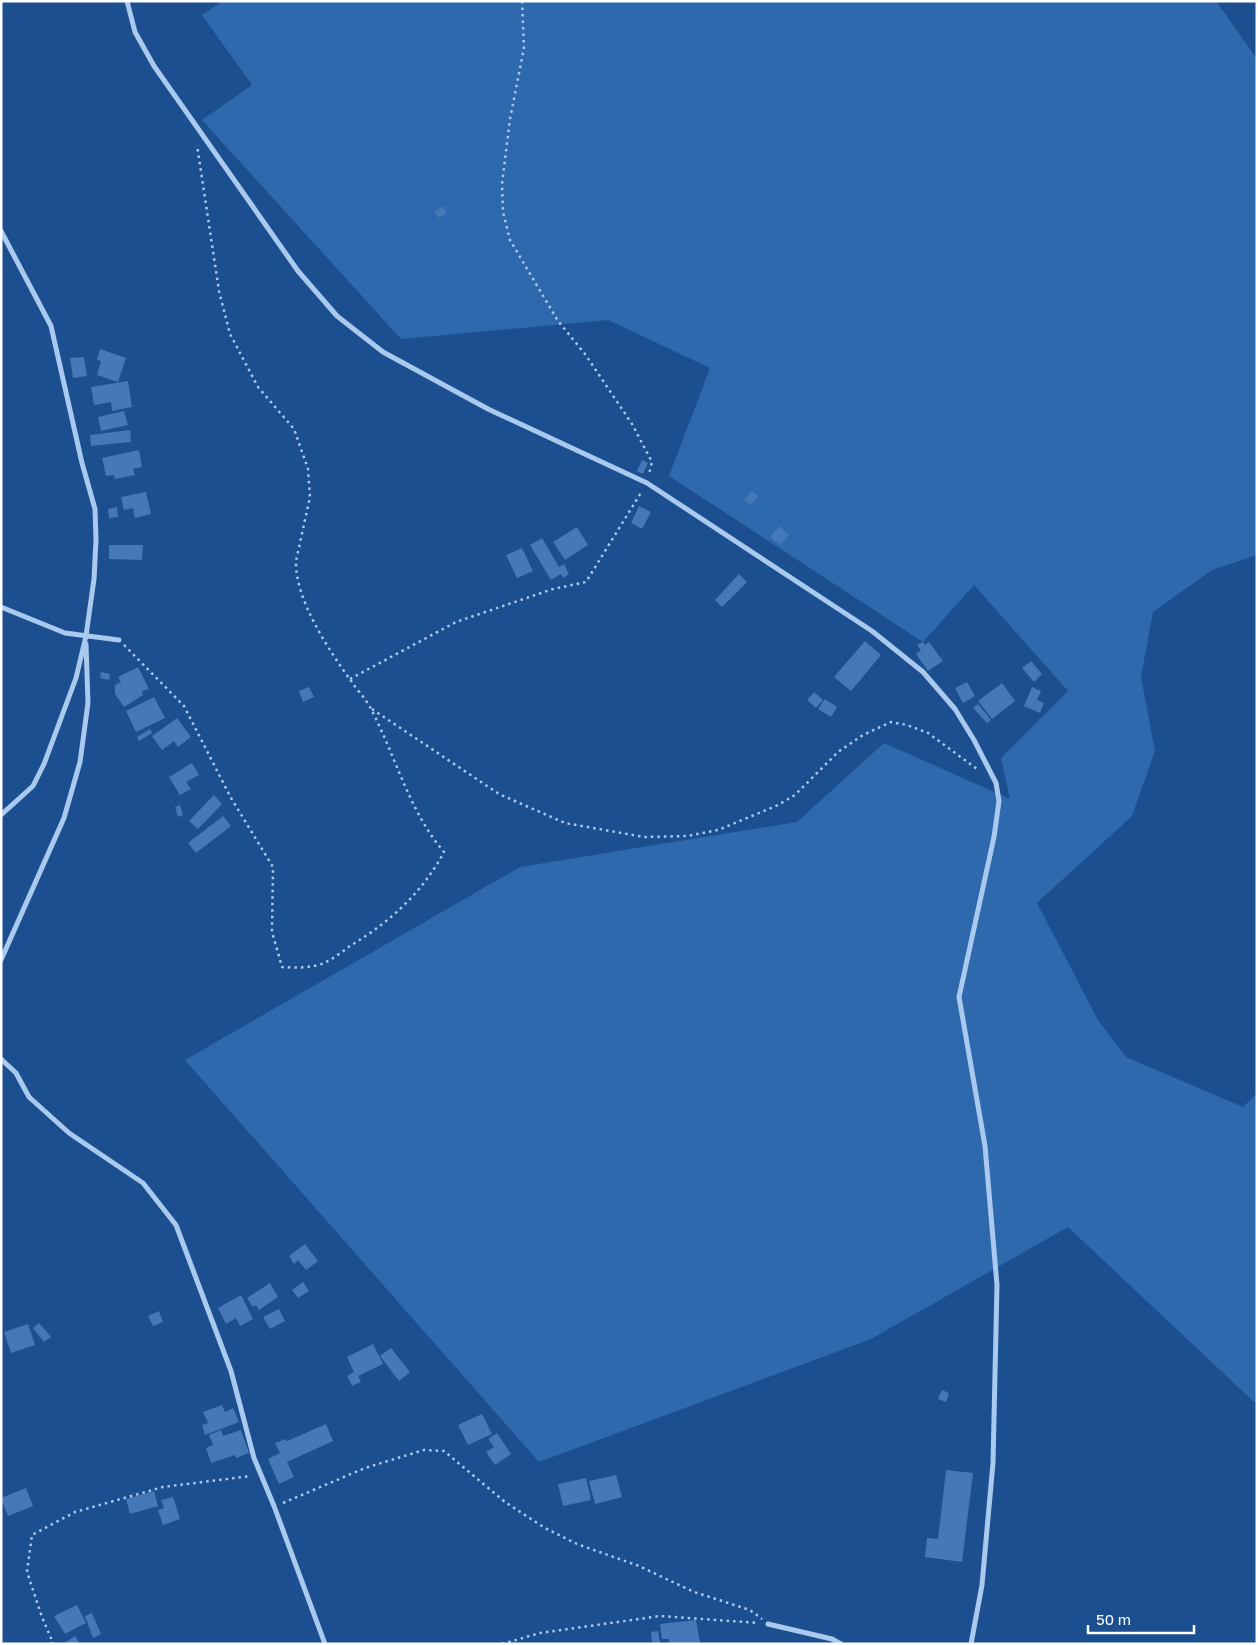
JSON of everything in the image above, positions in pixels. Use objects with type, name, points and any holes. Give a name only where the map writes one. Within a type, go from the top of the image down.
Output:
[{"type":"street","points":[[128,1],[135,32],[154,66],[298,272],[337,316],[383,352],[488,409],[647,483],[872,630],[923,672],[955,709],[974,740],[996,783],[998,801],[994,837],[959,997],[985,1146],[997,1285],[993,1463],[982,1585],[972,1644]]},
{"type":"street","points":[[1,230],[50,326],[95,509],[94,579],[86,636],[76,678],[44,764],[33,786],[1,815]]},
{"type":"street","points":[[1,607],[65,633],[119,640]]},
{"type":"street","points":[[1,960],[64,818],[80,762],[88,703],[86,636]]},
{"type":"street","points":[[1,1059],[16,1073],[29,1097],[69,1133],[143,1183],[176,1225],[231,1371],[254,1458],[274,1506],[325,1644]]},
{"type":"street","points":[[768,1624],[832,1639],[841,1644]]},
{"type":"path","points":[[350,679],[456,622],[553,589],[586,582],[647,483],[652,462],[632,424],[585,354],[558,321],[510,240],[502,212],[502,184],[510,119],[524,48],[522,1]]},
{"type":"path","points":[[119,640],[184,706],[231,798],[273,867],[272,932],[282,967],[295,968],[323,963],[380,928],[410,901],[436,868],[444,852],[430,835],[370,708],[305,606],[296,571],[296,561],[310,498],[308,469],[294,430],[258,387],[230,334],[219,292],[196,140]]},
{"type":"path","points":[[370,708],[499,794],[565,823],[644,837],[687,836],[718,830],[778,805],[795,795],[838,752],[863,735],[891,722],[907,725],[928,733],[981,772]]},
{"type":"path","points":[[274,1506],[366,1468],[424,1450],[444,1452],[505,1502],[545,1528],[577,1544],[639,1566],[694,1592],[750,1610],[768,1624]]},
{"type":"path","points":[[51,1644],[53,1643],[27,1572],[32,1535],[74,1512],[163,1487],[261,1475]]},
{"type":"path","points":[[502,1644],[540,1633],[660,1616],[768,1624]]},
{"type":"shaded area","points":[[223,1],[1216,1],[1257,59],[1257,555],[1212,570],[1153,612],[1141,677],[1155,751],[1132,816],[1037,903],[1098,1020],[1126,1057],[1243,1107],[1257,1093],[1257,1401],[1254,1402],[1068,1227],[871,1339],[539,1462],[185,1060],[520,867],[797,822],[884,743],[1010,799],[1001,758],[1068,691],[974,585],[923,642],[669,476],[710,368],[608,320],[401,339],[202,120],[252,85],[202,15]]},
{"type":"building","points":[[443,206],[447,213],[439,218],[434,212]]},
{"type":"building","points":[[100,349],[126,358],[118,382],[97,375],[101,361],[97,360]]},
{"type":"building","points":[[84,357],[87,376],[73,378],[70,358]]},
{"type":"building","points":[[128,381],[132,407],[112,411],[111,402],[94,405],[91,387]]},
{"type":"building","points":[[124,411],[128,425],[101,431],[98,417]]},
{"type":"building","points":[[130,430],[131,442],[91,446],[90,435]]},
{"type":"building","points":[[139,450],[142,467],[133,469],[135,475],[115,479],[114,475],[106,476],[102,458]]},
{"type":"building","points":[[642,460],[648,463],[643,474],[637,471]]},
{"type":"building","points":[[752,491],[758,496],[751,505],[744,500]]},
{"type":"building","points":[[146,492],[151,514],[135,518],[133,508],[124,510],[121,497]]},
{"type":"building","points":[[639,506],[651,512],[642,529],[631,523]]},
{"type":"building","points":[[117,507],[118,517],[109,518],[108,509]]},
{"type":"building","points":[[779,526],[789,535],[780,545],[770,537]]},
{"type":"building","points":[[577,527],[588,545],[565,560],[553,542]]},
{"type":"building","points":[[542,538],[559,567],[564,564],[569,574],[563,578],[561,574],[551,580],[530,545]]},
{"type":"building","points":[[109,545],[143,545],[142,560],[109,559]]},
{"type":"building","points":[[522,548],[533,571],[517,578],[506,555]]},
{"type":"building","points":[[739,574],[747,582],[722,607],[715,600]]},
{"type":"building","points":[[865,641],[881,655],[851,691],[834,677]]},
{"type":"building","points":[[923,642],[925,645],[929,642],[943,661],[928,671],[916,654],[921,650],[917,645]]},
{"type":"building","points":[[1031,661],[1042,674],[1034,682],[1022,668]]},
{"type":"building","points":[[138,667],[149,689],[142,691],[143,695],[124,707],[115,694],[115,685],[121,682],[118,677]]},
{"type":"building","points":[[101,672],[110,674],[109,680],[100,678]]},
{"type":"building","points":[[967,682],[975,696],[963,703],[955,688]]},
{"type":"building","points":[[1002,683],[1015,701],[992,719],[978,701]]},
{"type":"building","points":[[309,687],[314,697],[303,702],[299,691]]},
{"type":"building","points":[[1032,687],[1041,691],[1037,700],[1044,703],[1040,713],[1024,706]]},
{"type":"building","points":[[814,692],[823,700],[816,708],[807,700]]},
{"type":"building","points":[[154,697],[165,718],[136,732],[126,711]]},
{"type":"building","points":[[825,699],[837,707],[831,717],[818,709]]},
{"type":"building","points":[[978,704],[991,720],[987,723],[973,708]]},
{"type":"building","points":[[177,718],[191,737],[178,747],[174,741],[162,750],[152,736]]},
{"type":"building","points":[[150,729],[152,733],[139,741],[137,737]]},
{"type":"building","points":[[192,763],[199,775],[186,782],[191,789],[180,795],[169,777]]},
{"type":"building","points":[[214,795],[222,804],[198,829],[189,821]]},
{"type":"building","points":[[180,805],[183,815],[178,817],[175,807]]},
{"type":"building","points":[[223,816],[231,826],[196,853],[188,843]]},
{"type":"building","points":[[305,1244],[318,1261],[306,1270],[298,1260],[294,1264],[289,1256]]},
{"type":"building","points":[[303,1282],[309,1291],[298,1298],[292,1290]]},
{"type":"building","points":[[270,1283],[278,1297],[259,1310],[256,1305],[253,1307],[247,1298]]},
{"type":"building","points":[[241,1295],[253,1319],[240,1326],[236,1318],[226,1324],[218,1308]]},
{"type":"building","points":[[279,1309],[285,1321],[270,1329],[263,1317]]},
{"type":"building","points":[[159,1311],[163,1322],[153,1326],[148,1316]]},
{"type":"building","points":[[39,1323],[51,1337],[44,1342],[33,1328]]},
{"type":"building","points":[[28,1324],[35,1345],[11,1353],[4,1332]]},
{"type":"building","points":[[373,1344],[383,1364],[358,1376],[361,1382],[352,1386],[347,1376],[354,1372],[347,1357]]},
{"type":"building","points":[[391,1348],[410,1372],[399,1381],[380,1356]]},
{"type":"building","points":[[942,1390],[949,1393],[946,1402],[938,1399]]},
{"type":"building","points":[[222,1405],[225,1412],[233,1408],[239,1422],[205,1435],[202,1425],[208,1423],[203,1412]]},
{"type":"building","points":[[482,1414],[492,1434],[468,1445],[458,1425]]},
{"type":"building","points":[[326,1424],[333,1441],[287,1462],[294,1477],[279,1484],[268,1459],[280,1453],[275,1443],[286,1439],[287,1441]]},
{"type":"building","points":[[221,1430],[223,1436],[241,1430],[249,1453],[236,1458],[235,1455],[211,1463],[206,1448],[213,1445],[209,1435]]},
{"type":"building","points":[[497,1433],[511,1454],[495,1465],[486,1452],[494,1447],[488,1439]]},
{"type":"building","points":[[946,1470],[973,1473],[962,1562],[925,1557],[927,1538],[938,1539]]},
{"type":"building","points":[[616,1475],[622,1497],[595,1504],[589,1481]]},
{"type":"building","points":[[586,1478],[591,1500],[563,1506],[558,1484]]},
{"type":"building","points":[[26,1488],[33,1506],[8,1516],[1,1498]]},
{"type":"building","points":[[154,1491],[158,1506],[130,1514],[126,1499]]},
{"type":"building","points":[[173,1497],[180,1519],[163,1525],[158,1510],[164,1508],[161,1500]]},
{"type":"building","points":[[77,1605],[86,1623],[65,1634],[54,1616]]},
{"type":"building","points":[[92,1613],[101,1634],[93,1638],[85,1616]]},
{"type":"building","points":[[696,1620],[700,1643],[669,1644],[669,1639],[662,1639],[660,1624]]},
{"type":"building","points":[[658,1631],[660,1643],[652,1644],[651,1632]]},
{"type":"building","points":[[75,1636],[80,1644],[63,1644]]}]
